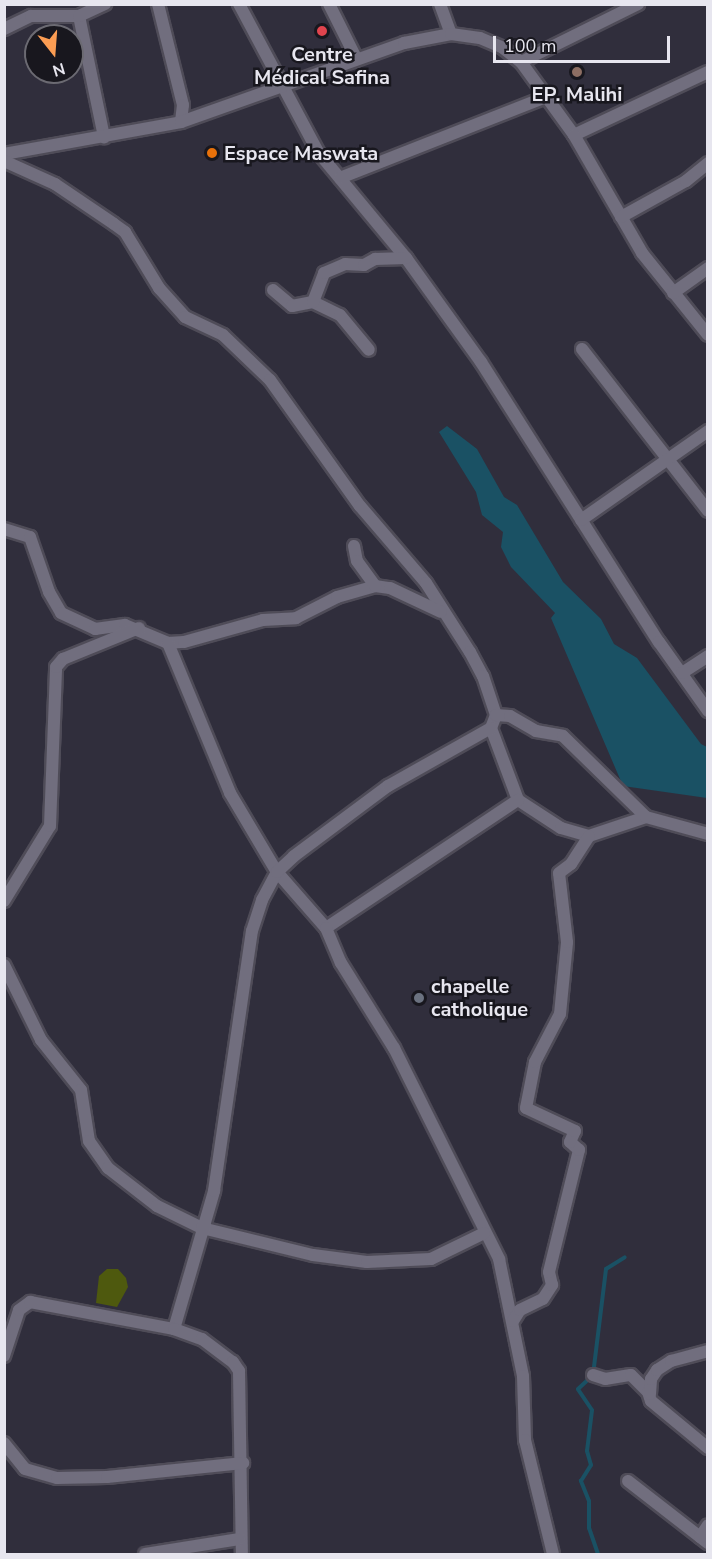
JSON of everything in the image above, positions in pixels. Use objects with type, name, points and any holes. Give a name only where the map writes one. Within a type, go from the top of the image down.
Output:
[{"type":"street","points":[[4,29],[31,16],[79,16],[105,4]]},
{"type":"street","points":[[158,4],[183,105],[182,122]]},
{"type":"street","points":[[239,4],[318,152],[406,258],[481,362],[581,520],[708,711]]},
{"type":"street","points":[[329,4],[356,58]]},
{"type":"street","points":[[601,4],[606,17]]},
{"type":"street","points":[[521,62],[606,17],[638,4]]},
{"type":"street","points":[[440,5],[450,34]]},
{"type":"street","points":[[79,16],[104,137]]},
{"type":"street","points":[[4,154],[104,137],[139,136],[356,58],[450,34],[480,38],[502,48],[521,62],[574,135],[621,217],[673,293],[708,335]]},
{"type":"street","points":[[574,135],[708,72]]},
{"type":"street","points":[[340,178],[546,97]]},
{"type":"street","points":[[4,161],[92,206],[125,232],[159,288],[185,317],[223,334],[270,380],[385,538],[426,584],[441,612],[483,676],[496,715],[491,728],[388,786],[277,872],[262,900],[252,931],[222,1148],[174,1329]]},
{"type":"street","points":[[621,217],[686,181],[708,163]]},
{"type":"street","points":[[313,302],[324,273],[345,264],[364,265],[375,259],[406,258]]},
{"type":"street","points":[[673,293],[708,268]]},
{"type":"street","points":[[273,290],[292,306],[313,302],[340,315],[369,350]]},
{"type":"street","points":[[582,349],[708,511]]},
{"type":"street","points":[[581,520],[708,431]]},
{"type":"street","points":[[4,529],[30,537],[49,592],[67,619],[95,629],[125,626],[139,628],[168,643],[184,642],[263,620],[296,618],[337,597],[375,586],[390,588],[441,612]]},
{"type":"street","points":[[354,546],[357,561],[375,586]]},
{"type":"street","points":[[4,902],[50,826],[56,667],[63,659],[139,628]]},
{"type":"street","points":[[168,643],[230,793],[277,872],[326,928],[341,963],[394,1048],[484,1233],[500,1259],[523,1376],[525,1440],[553,1554]]},
{"type":"street","points":[[682,673],[708,656]]},
{"type":"street","points":[[496,715],[510,716],[536,731],[564,736],[646,817],[708,834]]},
{"type":"street","points":[[491,728],[518,800],[561,828],[590,836],[646,817]]},
{"type":"street","points":[[326,928],[518,800]]},
{"type":"street","points":[[513,1321],[520,1310],[543,1299],[552,1285],[549,1272],[579,1150],[570,1142],[575,1131],[526,1108],[535,1062],[560,1014],[567,942],[559,873],[571,864],[590,836]]},
{"type":"street","points":[[4,965],[42,1040],[81,1090],[89,1141],[108,1168],[156,1206],[202,1228],[313,1255],[367,1262],[431,1258],[484,1233]]},
{"type":"street","points":[[4,1356],[19,1310],[30,1302],[174,1329],[201,1339],[239,1371],[243,1463],[240,1539],[242,1554]]},
{"type":"street","points":[[708,1351],[671,1361],[657,1370],[651,1379],[650,1394],[651,1401],[708,1448]]},
{"type":"street","points":[[593,1375],[605,1379],[631,1375],[650,1394]]},
{"type":"street","points":[[4,1443],[25,1468],[57,1478],[107,1478],[243,1463]]},
{"type":"street","points":[[628,1481],[704,1540],[708,1525]]},
{"type":"street","points":[[145,1554],[240,1539]]},
{"type":"green space","points":[[107,1269],[118,1269],[126,1278],[128,1287],[117,1307],[96,1303],[99,1276]]},
{"type":"water","points":[[447,426],[477,449],[504,497],[517,505],[563,582],[601,619],[614,644],[637,658],[701,744],[707,747],[707,798],[623,786],[551,618],[555,613],[511,567],[501,547],[503,532],[482,515],[476,492],[439,432]]},
{"type":"waterway","points":[[598,1554],[589,1528],[589,1501],[581,1481],[591,1465],[587,1451],[592,1410],[578,1389],[593,1375],[606,1269],[625,1257]]},
{"type":"place","name":"Centre Médical Safina","points":[[322,31]]},
{"type":"place","name":"EP. Malihi","points":[[577,72]]},
{"type":"place","name":"Espace Maswata","points":[[212,153]]},
{"type":"place","name":"chapelle catholique","points":[[419,998]]}]
